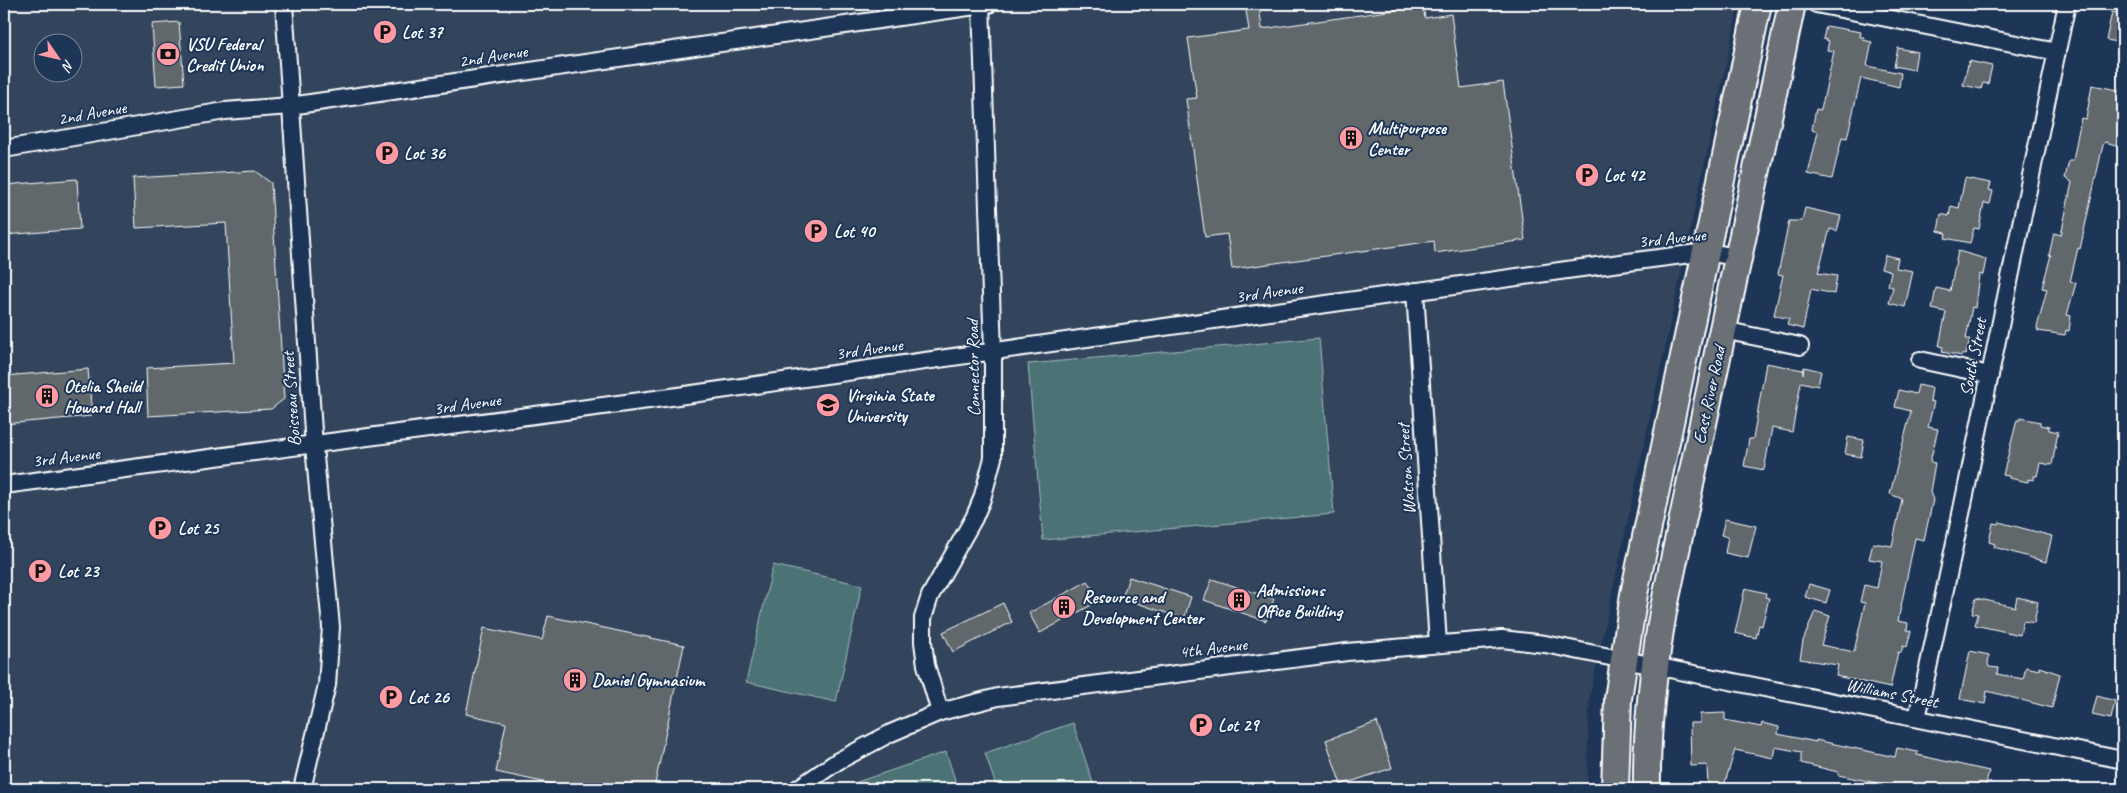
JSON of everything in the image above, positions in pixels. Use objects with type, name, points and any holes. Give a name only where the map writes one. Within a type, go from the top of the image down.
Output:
[{"type":"main road","name":"East River Road","points":[[1615,789],[1615,736],[1623,661],[1634,594],[1758,4]]},
{"type":"main road","name":"East River Road","points":[[1646,789],[1648,728],[1654,666],[1792,4]]},
{"type":"street","name":"Boisseau Street","points":[[284,4],[314,446],[331,628],[327,685],[302,789]]},
{"type":"street","name":"2nd Avenue","points":[[4,148],[225,111],[290,106],[983,4]]},
{"type":"street","name":"Connector Road","points":[[940,712],[926,665],[922,618],[934,587],[974,518],[994,458],[995,433],[983,4]]},
{"type":"street","points":[[1816,4],[2057,52]]},
{"type":"street","name":"South Street","points":[[1917,718],[2067,4]]},
{"type":"street","name":"3rd Avenue","points":[[4,485],[314,446],[993,352],[1415,291],[1706,252],[1738,256]]},
{"type":"street","name":"Watson Street","points":[[1415,291],[1438,644]]},
{"type":"street","points":[[1723,330],[1800,346]]},
{"type":"street","points":[[1920,360],[1990,375]]},
{"type":"street","name":"4th Avenue","points":[[796,789],[868,744],[940,712],[998,697],[1049,689],[1301,657],[1438,644],[1521,640],[1654,666]]},
{"type":"street","name":"Williams Street","points":[[1654,666],[2123,760]]},
{"type":"shaded area","name":"Virginia State University","points":[[4,4],[1739,4],[1589,700],[1587,789],[4,789]]},
{"type":"green space","points":[[1319,338],[1334,514],[1043,540],[1028,364]]},
{"type":"green space","points":[[773,565],[862,585],[836,702],[746,682]]},
{"type":"green space","points":[[1073,723],[1095,789],[997,789],[985,753]]},
{"type":"green space","points":[[946,752],[958,789],[860,789],[857,782]]},
{"type":"building","name":"Multipurpose Center","points":[[1245,4],[1259,4],[1262,29],[1423,6],[1425,18],[1451,14],[1461,88],[1503,82],[1525,240],[1435,253],[1434,241],[1232,269],[1227,234],[1205,237],[1186,99],[1197,98],[1188,38],[1249,30]]},
{"type":"building","points":[[2112,12],[2123,14],[2123,43],[2106,40]]},
{"type":"building","name":"VSU Federal Credit Union","points":[[179,22],[184,84],[156,86],[152,24]]},
{"type":"building","points":[[1826,26],[1861,32],[1860,37],[1864,37],[1863,40],[1872,42],[1867,66],[1901,73],[1899,87],[1861,78],[1847,138],[1842,137],[1832,179],[1808,174],[1818,132],[1812,130],[1816,109],[1821,110],[1834,51],[1827,50],[1829,41],[1823,39]]},
{"type":"building","points":[[1898,48],[1917,52],[1914,70],[1894,66]]},
{"type":"building","points":[[1969,61],[1992,66],[1988,84],[1983,83],[1981,89],[1963,85]]},
{"type":"building","points":[[2092,85],[2123,91],[2123,147],[2105,142],[2103,145],[2080,249],[2078,248],[2070,282],[2076,283],[2067,315],[2071,316],[2069,331],[2066,330],[2065,335],[2038,331],[2037,327],[2047,289],[2042,288],[2051,255],[2049,255],[2054,233],[2061,235],[2072,182],[2065,178],[2069,161],[2073,161],[2081,118],[2086,119]]},
{"type":"building","points":[[255,171],[271,183],[284,399],[271,409],[148,416],[146,368],[234,363],[226,223],[136,228],[133,178]]},
{"type":"building","points":[[1965,178],[1991,183],[1989,190],[1993,191],[1990,204],[1984,203],[1979,229],[1974,228],[1970,243],[1945,238],[1946,233],[1938,231],[1941,214],[1949,216],[1951,206],[1959,208]]},
{"type":"building","points":[[77,179],[80,229],[4,235],[4,185]]},
{"type":"building","points":[[1805,208],[1841,216],[1837,231],[1830,229],[1818,273],[1837,276],[1834,294],[1811,289],[1803,329],[1787,325],[1789,319],[1774,315],[1783,275],[1778,274],[1789,221],[1802,221]]},
{"type":"building","points":[[1958,251],[1986,259],[1983,275],[1979,274],[1975,308],[1972,307],[1966,339],[1970,339],[1966,355],[1962,354],[1962,356],[1942,352],[1943,347],[1939,346],[1946,312],[1932,309],[1936,288],[1950,291]]},
{"type":"building","points":[[1885,255],[1898,258],[1896,268],[1913,271],[1905,307],[1889,303],[1893,287],[1888,286],[1891,271],[1881,268]]},
{"type":"building","points":[[1766,363],[1803,370],[1803,374],[1804,367],[1821,371],[1818,386],[1801,382],[1792,432],[1772,428],[1764,470],[1744,466],[1749,439],[1753,439]]},
{"type":"building","name":"Otelia Sheild Howard Hall","points":[[88,369],[92,416],[4,424],[4,376]]},
{"type":"building","points":[[1918,385],[1932,388],[1930,401],[1934,402],[1928,427],[1938,429],[1930,462],[1935,463],[1930,492],[1933,500],[1924,540],[1915,538],[1898,621],[1908,623],[1907,630],[1911,631],[1907,647],[1903,646],[1901,653],[1898,652],[1890,688],[1836,676],[1838,665],[1800,659],[1803,641],[1815,611],[1830,616],[1821,645],[1854,652],[1865,603],[1860,602],[1864,585],[1877,588],[1882,561],[1869,559],[1873,543],[1892,546],[1902,499],[1890,494],[1911,411],[1895,407],[1899,390],[1916,394]]},
{"type":"building","points":[[2020,418],[2040,422],[2040,425],[2049,427],[2049,430],[2058,432],[2052,465],[2040,463],[2037,476],[2034,476],[2034,480],[2028,479],[2028,482],[2003,475],[2017,420],[2020,420]]},
{"type":"building","points":[[1848,437],[1864,440],[1861,457],[1845,454]]},
{"type":"building","points":[[1725,519],[1756,526],[1748,558],[1725,553],[1728,537],[1721,535]]},
{"type":"building","points":[[1999,522],[2052,536],[2046,562],[1994,547],[1995,544],[1989,542],[1993,523],[1998,524]]},
{"type":"building","points":[[1129,577],[1191,597],[1184,619],[1122,598]]},
{"type":"building","name":"Admissions Office Building","points":[[1212,579],[1274,599],[1266,621],[1204,600]]},
{"type":"building","name":"Resource and Development Center","points":[[1088,581],[1099,601],[1040,633],[1029,613]]},
{"type":"building","points":[[1809,584],[1830,590],[1826,603],[1805,597]]},
{"type":"building","points":[[1745,588],[1766,593],[1765,597],[1769,598],[1762,626],[1759,625],[1756,638],[1735,633]]},
{"type":"building","points":[[2017,597],[2038,602],[2034,623],[2023,621],[2020,635],[1975,625],[1978,614],[1972,613],[1976,598],[2015,607]]},
{"type":"building","points":[[1003,603],[1012,622],[953,652],[943,632]]},
{"type":"building","name":"Daniel Gymnasium","points":[[548,616],[684,645],[654,789],[575,789],[496,772],[506,723],[466,714],[484,628],[542,640]]},
{"type":"building","points":[[1970,651],[1989,655],[1989,667],[1998,668],[1997,674],[2023,679],[2026,667],[2039,670],[2039,667],[2060,674],[2052,708],[1987,691],[1985,704],[1960,699]]},
{"type":"building","points":[[2097,696],[2115,701],[2111,719],[2092,715]]},
{"type":"building","points":[[1725,713],[1725,720],[1761,727],[1762,723],[1779,727],[1778,734],[1895,757],[1897,748],[1918,752],[1917,755],[1989,771],[1985,789],[1896,789],[1897,787],[1838,775],[1838,772],[1801,763],[1801,752],[1775,747],[1773,758],[1735,750],[1723,789],[1708,789],[1707,765],[1691,766],[1690,723],[1700,723],[1700,714]]},
{"type":"building","points":[[1377,722],[1392,768],[1341,785],[1326,740]]},
{"type":"place","name":"Lot 37","points":[[385,32]]},
{"type":"place","name":"VSU Federal Credit Union","points":[[168,54]]},
{"type":"place","name":"Multipurpose Center","points":[[1351,138]]},
{"type":"place","name":"Lot 36","points":[[387,153]]},
{"type":"place","name":"Lot 42","points":[[1587,175]]},
{"type":"place","name":"Lot 40","points":[[816,231]]},
{"type":"place","name":"Otelia Sheild Howard Hall","points":[[47,396]]},
{"type":"place","name":"Virginia State University","points":[[828,405]]},
{"type":"place","name":"Lot 25","points":[[160,528]]},
{"type":"place","name":"Lot 23","points":[[40,571]]},
{"type":"place","name":"Admissions Office Building","points":[[1239,600]]},
{"type":"place","name":"Resource and Development Center","points":[[1064,607]]},
{"type":"place","name":"Daniel Gymnasium","points":[[575,680]]},
{"type":"place","name":"Lot 26","points":[[391,697]]},
{"type":"place","name":"Lot 29","points":[[1201,725]]}]
